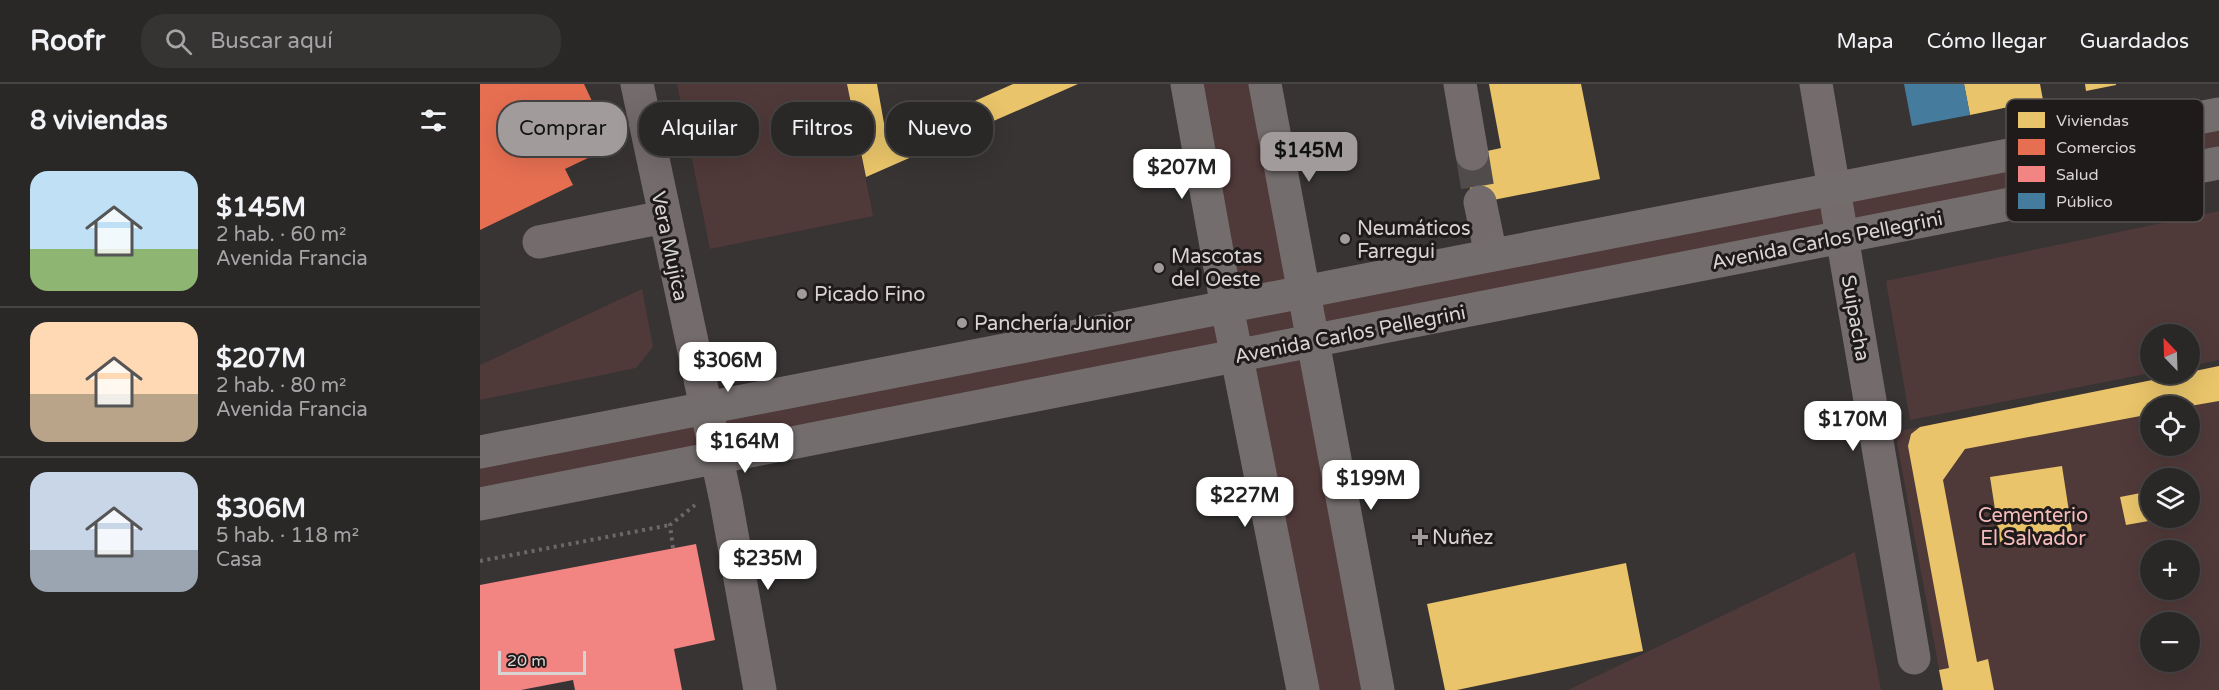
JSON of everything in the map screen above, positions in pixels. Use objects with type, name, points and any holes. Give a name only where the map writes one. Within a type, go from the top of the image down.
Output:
[{"type":"main road","points":[[1187,84],[1227,307],[1303,690]]},
{"type":"main road","points":[[1265,84],[1378,690]]},
{"type":"main road","points":[[2204,117],[2219,114]]},
{"type":"main road","points":[[480,452],[2006,155]]},
{"type":"main road","name":"Avenida Carlos Pellegrini","points":[[2204,166],[2219,163]]},
{"type":"main road","name":"Avenida Carlos Pellegrini","points":[[480,504],[2006,205]]},
{"type":"street","name":"Vera Mujíca","points":[[637,84],[726,501],[760,690]]},
{"type":"street","points":[[1460,84],[1472,154]]},
{"type":"street","name":"Suipacha","points":[[1815,84],[1914,658]]},
{"type":"street","points":[[1480,202],[1491,255]]},
{"type":"street","points":[[539,242],[664,217]]},
{"type":"path","points":[[480,561],[670,525],[695,505]]},
{"type":"path","points":[[670,525],[673,548]]},
{"type":"green space","points":[[677,84],[847,84],[851,102],[771,102],[771,156],[861,156],[873,216],[710,249],[691,156],[759,156],[759,102],[681,102]]},
{"type":"green space","points":[[1187,84],[1265,84],[1303,291],[2006,155],[2006,205],[1313,341],[1378,690],[1303,690],[1237,357],[480,504],[480,452],[1227,307]]},
{"type":"green space","points":[[2219,114],[2219,163],[2204,166],[2204,117]]},
{"type":"green space","points":[[2219,211],[2219,360],[2200,364],[2200,324],[2140,324],[2140,375],[1910,420],[1886,281],[2167,222],[2204,222],[2204,214]]},
{"type":"green space","points":[[642,289],[653,347],[636,368],[480,400],[480,365]]},
{"type":"green space","name":"Cementerio El Salvador","points":[[2219,366],[2219,690],[1943,690],[1895,432],[2140,382],[2200,384],[2200,370]]},
{"type":"green space","points":[[1855,552],[1881,690],[1568,690]]},
{"type":"building: Viviendas","points":[[847,84],[877,84],[886,134],[886,156],[914,156],[866,177],[862,156],[874,156],[874,102],[851,102]]},
{"type":"building: Viviendas","points":[[1013,84],[1078,84],[993,121],[993,102],[972,102]]},
{"type":"building: Viviendas","points":[[1489,84],[1581,84],[1600,179],[1473,204],[1464,156],[1501,148]]},
{"type":"building: Viviendas","points":[[1964,84],[2040,84],[2043,99],[2006,99],[2006,108],[1970,115]]},
{"type":"building: Viviendas","points":[[2085,84],[2116,84],[2116,85],[2086,91]]},
{"type":"building: Viviendas","points":[[2219,366],[2219,401],[2200,404],[2200,396],[2140,396],[2140,416],[1965,449],[1943,480],[1977,662],[1988,659],[1994,690],[1943,690],[1939,670],[1949,668],[1908,446],[1911,434],[1920,427],[2140,382],[2200,384],[2200,370]]},
{"type":"building: Viviendas","points":[[2062,466],[2072,531],[2000,542],[1990,477]]},
{"type":"building: Viviendas","points":[[2140,493],[2140,523],[2126,525],[2120,497]]},
{"type":"building: Viviendas","points":[[1626,563],[1643,651],[1457,690],[1445,690],[1427,604]]},
{"type":"building: Comercios","points":[[480,84],[584,84],[592,102],[498,102],[498,156],[592,156],[565,169],[573,185],[480,230]]},
{"type":"building: Salud","points":[[696,544],[715,640],[674,649],[682,690],[575,690],[573,680],[521,690],[480,690],[480,585]]},
{"type":"building: Público","points":[[1904,84],[1964,84],[1970,115],[1912,126]]},
{"type":"tunnel","points":[[1472,154],[1480,202]]},
{"type":"place","name":"Neumáticos Farregui","points":[[1345,239]]},
{"type":"place","name":"Mascotas del Oeste","points":[[1159,268]]},
{"type":"place","name":"Picado Fino","points":[[802,294]]},
{"type":"place","name":"Panchería Junior","points":[[962,323]]},
{"type":"place","name":"Nuñez","points":[[1420,537]]}]
